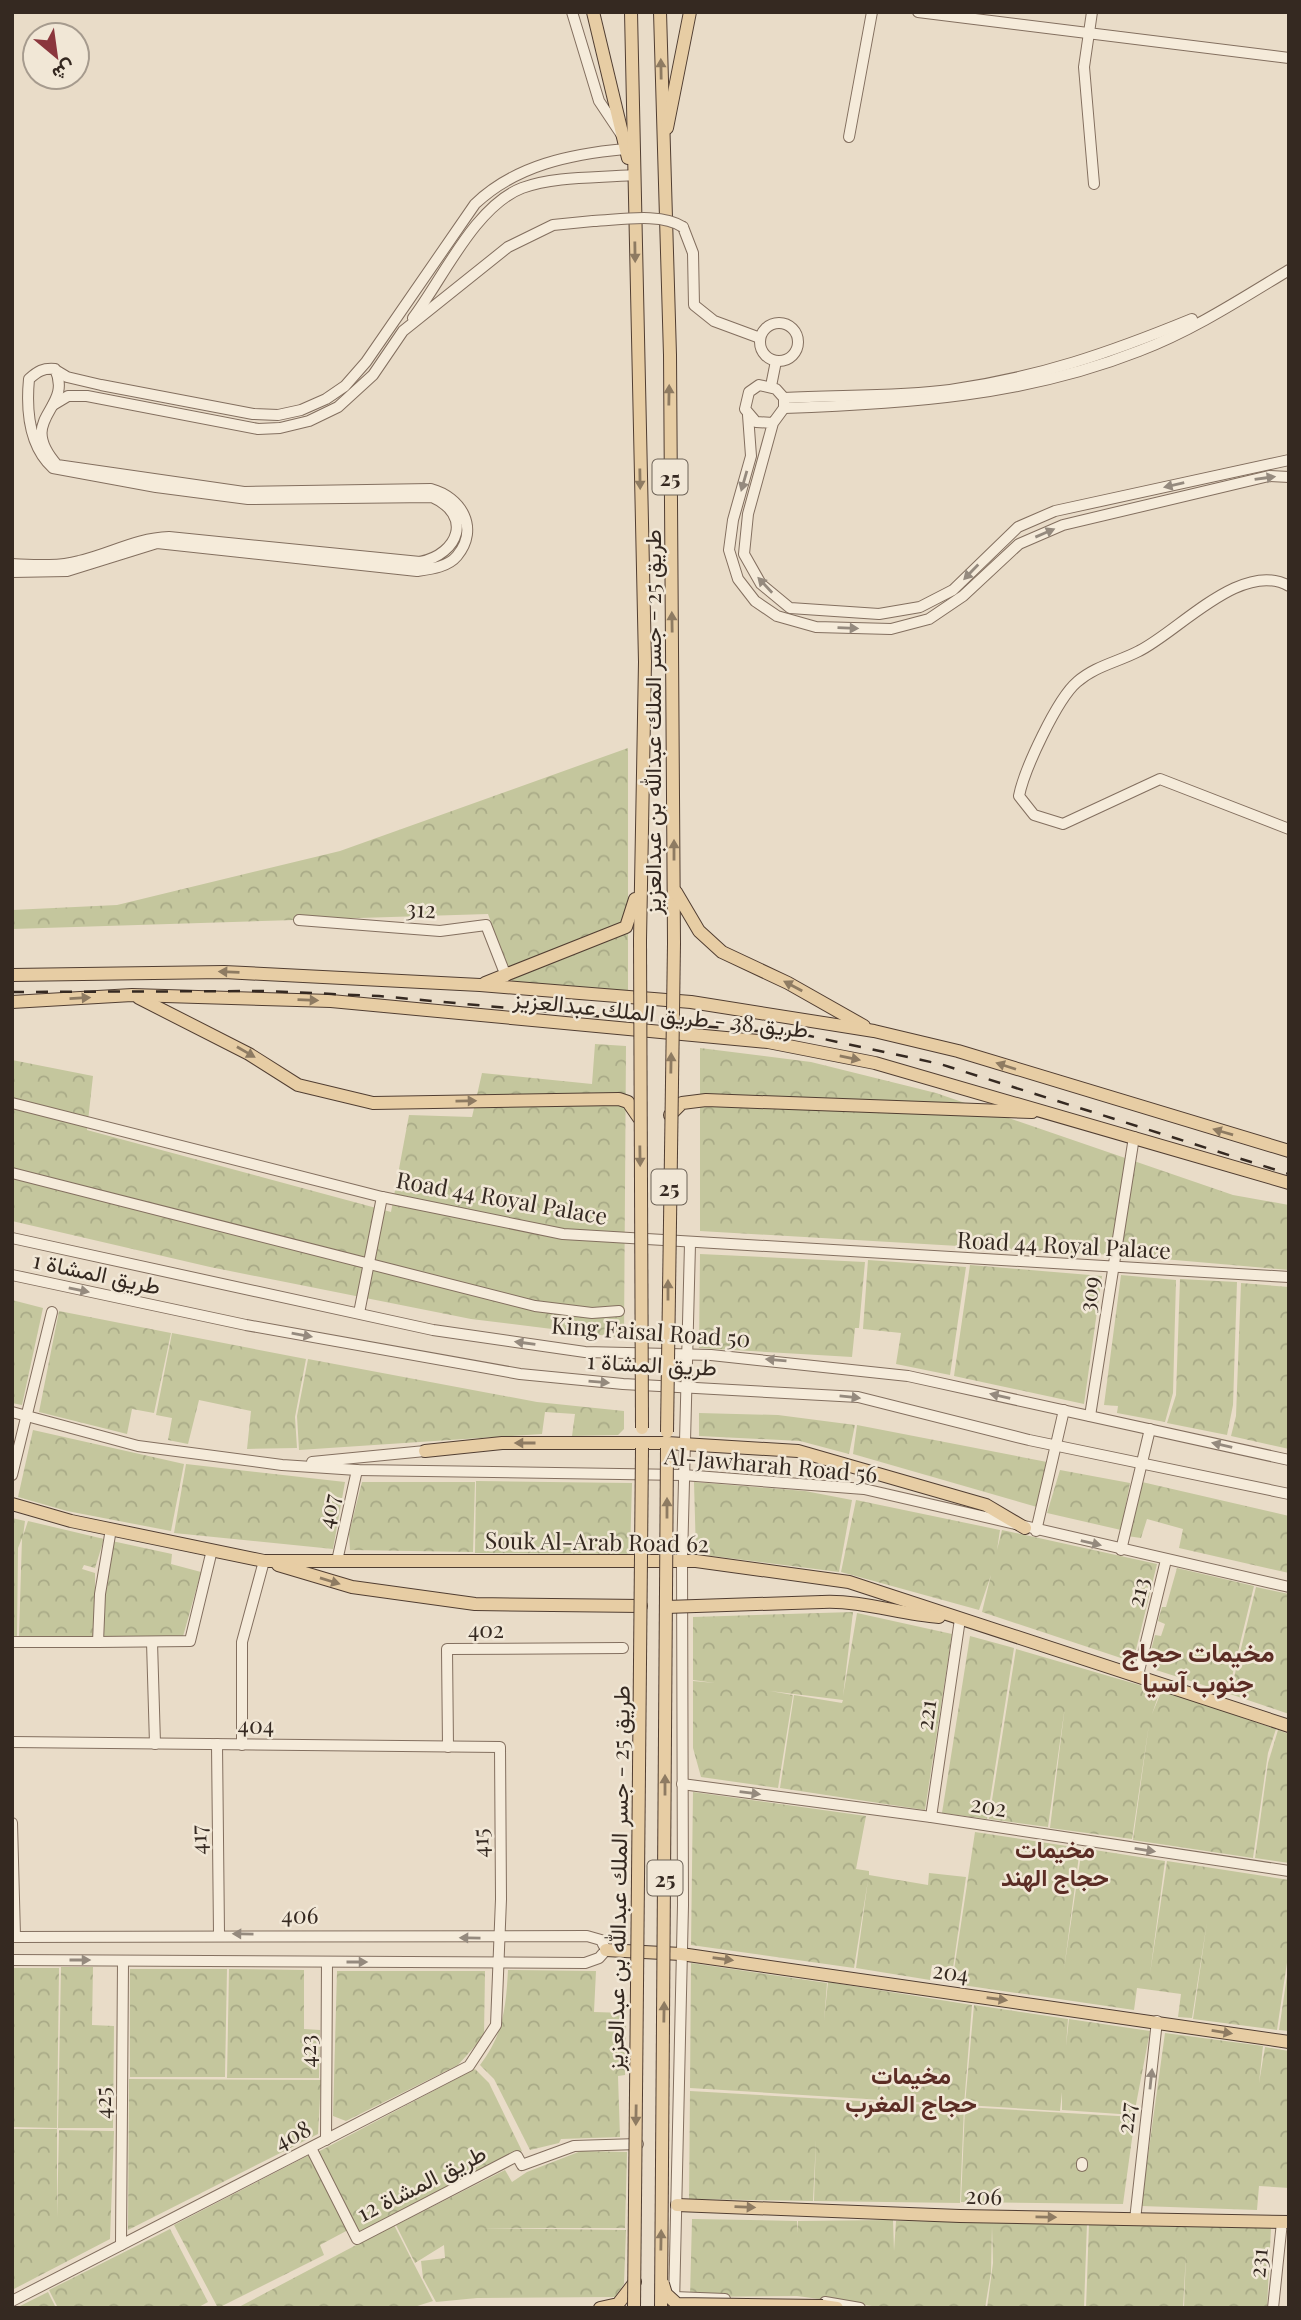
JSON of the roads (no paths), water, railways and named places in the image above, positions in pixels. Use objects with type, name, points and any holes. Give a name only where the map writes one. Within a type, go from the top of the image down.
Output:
[{"type":"main road","points":[[593,12],[633,175]]},
{"type":"main road","name":"طريق 25 - جسر الملك عبدالله بن عبدالعزيز","points":[[631,12],[645,662],[639,889],[643,1446],[634,2308]]},
{"type":"main road","name":"طريق 25 - جسر الملك عبدالله بن عبدالعزيز","points":[[660,12],[670,355],[674,888],[661,2308]]},
{"type":"main road","points":[[662,145],[690,12]]},
{"type":"main road","points":[[674,888],[699,931],[722,953],[788,983],[874,1031]]},
{"type":"main road","points":[[480,985],[626,927],[639,889]]},
{"type":"main road","name":"طريق 38 - طريق الملك عبدالعزيز","points":[[12,975],[224,972],[480,985],[691,1002],[874,1031],[958,1051],[1289,1151]]},
{"type":"main road","points":[[132,995],[249,1054],[298,1085],[373,1102],[619,1099],[628,1102],[639,1118]]},
{"type":"main road","name":"طريق 38 - طريق الملك عبدالعزيز","points":[[12,1002],[132,995],[331,1001],[768,1042],[875,1063],[1289,1183]]},
{"type":"main road","points":[[670,1115],[682,1103],[706,1100],[1051,1112]]},
{"type":"main road","points":[[425,1451],[502,1443],[643,1446],[667,1441],[798,1451],[986,1505],[1030,1530]]},
{"type":"main road","name":"Souk Al-Arab Road 62","points":[[12,1504],[111,1529],[264,1561],[682,1560],[849,1583],[1289,1726]]},
{"type":"main road","points":[[264,1561],[352,1587],[475,1604],[641,1606]]},
{"type":"main road","points":[[666,1607],[849,1601],[902,1615],[960,1619]]},
{"type":"main road","name":"204","points":[[606,1950],[681,1954],[1289,2042]]},
{"type":"main road","name":"206","points":[[677,2205],[1135,2220],[1285,2222]]},
{"type":"main road","points":[[661,2279],[666,2294],[677,2304],[838,2308]]},
{"type":"main road","points":[[600,2308],[618,2304],[635,2282]]},
{"type":"street","points":[[12,564],[52,566],[80,561],[141,540],[169,537],[420,562],[437,558],[449,549],[456,538],[456,524],[451,511],[442,501],[432,497],[248,499],[156,487],[54,468],[43,458],[36,445],[27,401],[29,379],[39,371],[55,369],[67,377],[101,385],[253,414],[301,410],[326,399],[345,386],[366,362],[475,204],[484,195],[525,171],[550,161],[624,143],[599,101],[572,12]]},
{"type":"street","points":[[849,137],[872,12]]},
{"type":"street","points":[[918,12],[990,17],[1090,34],[1289,58]]},
{"type":"street","points":[[1092,12],[1084,67],[1094,184]]},
{"type":"street","points":[[12,572],[67,571],[157,543],[417,571],[438,568],[457,557],[467,536],[466,517],[457,502],[445,493],[431,489],[281,494],[244,492],[58,465],[47,453],[40,433],[44,418],[53,406],[68,396],[87,396],[226,424],[280,428],[310,421],[338,407],[373,375],[480,221],[500,200],[521,188],[549,182],[633,175]]},
{"type":"street","points":[[403,331],[508,247],[535,231],[554,225],[593,221],[656,220],[675,222],[683,227],[693,253],[694,305],[714,321],[760,338]]},
{"type":"street","points":[[784,403],[948,390],[1041,373],[1108,354],[1204,314],[1289,264]]},
{"type":"street","points":[[784,403],[934,399],[1001,391],[1063,376],[1152,346],[1227,307],[1289,270]]},
{"type":"street","points":[[785,324],[797,334],[799,342],[792,357],[776,361],[763,354],[760,338],[769,325],[785,324]]},
{"type":"street","points":[[776,361],[771,386],[784,403]]},
{"type":"street","points":[[53,406],[60,381],[55,369]]},
{"type":"street","points":[[771,386],[759,386],[749,392],[745,403],[751,456],[733,520],[729,550],[738,579],[755,601],[777,616],[816,627],[891,629],[929,619],[963,596],[1019,544],[1063,525],[1269,476],[1289,477]]},
{"type":"street","points":[[784,403],[773,422],[748,514],[744,554],[761,584],[790,608],[879,614],[920,607],[953,590],[1018,527],[1055,511],[1289,460]]},
{"type":"street","points":[[748,415],[761,424],[773,422]]},
{"type":"street","points":[[1289,586],[1257,579],[1226,593],[1140,651],[1098,667],[1074,684],[1041,741],[1022,780],[1018,796],[1034,815],[1063,824],[1160,779],[1289,829]]},
{"type":"street","name":"312","points":[[299,920],[440,931],[486,925],[506,976]]},
{"type":"street","name":"Road 44 Royal Palace","points":[[12,1103],[382,1198],[563,1234],[690,1244],[1289,1277]]},
{"type":"street","name":"309","points":[[1090,1416],[1133,1137]]},
{"type":"street","points":[[12,1173],[535,1306],[593,1313],[619,1311]]},
{"type":"street","points":[[359,1313],[382,1198]]},
{"type":"street","name":"King Faisal Road 50","points":[[12,1238],[433,1330],[585,1352],[687,1355],[842,1366],[908,1376],[1289,1460]]},
{"type":"street","points":[[690,1244],[683,1475],[681,1954],[674,2302],[839,2302],[860,2308]]},
{"type":"street","name":"طريق المشاة 1","points":[[12,1275],[246,1325],[520,1374],[858,1397],[1056,1445],[1289,1493]]},
{"type":"street","points":[[12,1475],[52,1312]]},
{"type":"street","points":[[1030,1530],[1056,1445],[1063,1410]]},
{"type":"street","name":"Al-Jawharah Road 56","points":[[12,1412],[138,1446],[282,1465],[357,1470],[683,1475],[864,1489],[1030,1530],[1289,1587]]},
{"type":"street","points":[[1121,1550],[1150,1429]]},
{"type":"street","name":"Al-Jawharah Road 56","points":[[282,1465],[425,1451]]},
{"type":"street","name":"407","points":[[337,1561],[357,1470]]},
{"type":"street","points":[[98,1642],[100,1594],[111,1529]]},
{"type":"street","points":[[12,1642],[190,1641],[212,1550]]},
{"type":"street","name":"213","points":[[1138,1675],[1166,1560]]},
{"type":"street","points":[[242,1745],[242,1642],[264,1561]]},
{"type":"street","name":"221","points":[[931,1817],[960,1619]]},
{"type":"street","points":[[152,1643],[155,1744]]},
{"type":"street","name":"402","points":[[448,1747],[447,1649],[623,1648]]},
{"type":"street","name":"404","points":[[12,1742],[499,1747]]},
{"type":"street","name":"417","points":[[216,1744],[219,1934]]},
{"type":"street","name":"415","points":[[499,1747],[500,1938]]},
{"type":"street","name":"202","points":[[682,1784],[931,1817],[1289,1871]]},
{"type":"street","points":[[12,1823],[14,1937]]},
{"type":"street","name":"406","points":[[12,1960],[585,1963],[599,1958],[606,1950],[601,1940],[587,1936],[500,1938],[219,1934],[14,1937]]},
{"type":"street","name":"408","points":[[12,2301],[469,2066],[496,2025],[500,1938]]},
{"type":"street","name":"425","points":[[121,2245],[123,1961]]},
{"type":"street","name":"423","points":[[326,2140],[327,1962]]},
{"type":"street","name":"227","points":[[1135,2220],[1157,2021]]},
{"type":"street","name":"طريق المشاة 12","points":[[311,2148],[357,2239],[517,2156],[522,2165],[574,2146],[638,2144]]},
{"type":"street","name":"231","points":[[1273,2308],[1285,2222]]},
{"type":"railway","points":[[12,992],[264,991],[379,996],[810,1036],[940,1064],[1289,1174]]},
{"type":"district","name":"مخيمات حجاج جنوب آسيا","points":[[1198,1666]]},
{"type":"district","name":"مخيمات حجاج الهند","points":[[1055,1862]]},
{"type":"district","name":"مخيمات حجاج المغرب","points":[[911,2088]]}]
